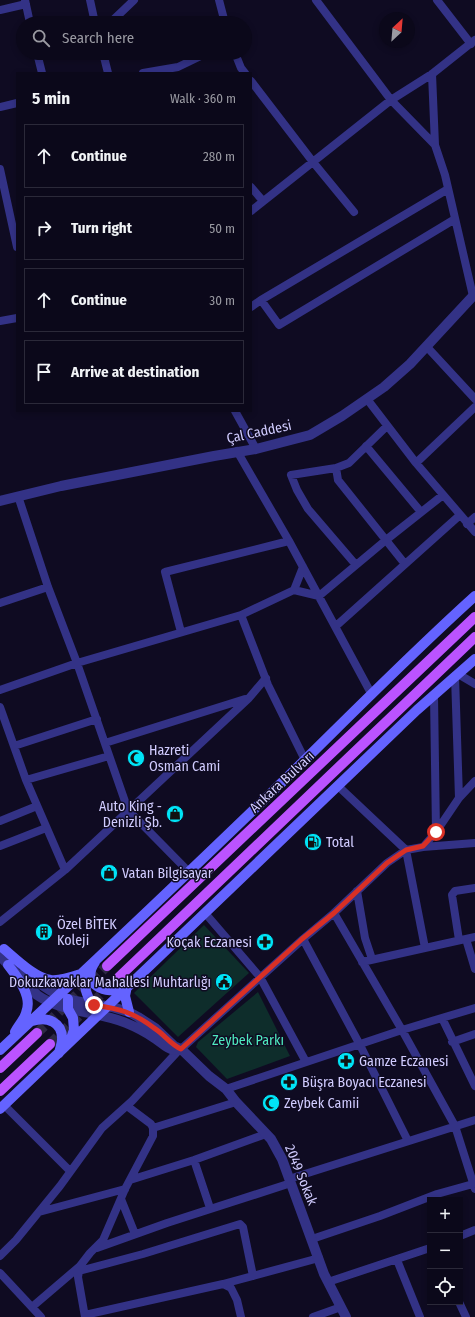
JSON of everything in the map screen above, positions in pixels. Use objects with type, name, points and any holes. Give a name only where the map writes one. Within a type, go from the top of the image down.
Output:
[{"type":"main road","points":[[0,1050],[50,1004],[65,1001],[85,971],[475,596]]},
{"type":"main road","name":"Ankara Bulvarı","points":[[107,966],[475,617]]},
{"type":"main road","name":"Ankara Bulvarı","points":[[119,977],[475,637]]},
{"type":"main road","points":[[2,1107],[70,1043],[127,986],[475,658]]},
{"type":"main road","points":[[1,950],[46,979],[63,979],[85,971]]},
{"type":"main road","points":[[99,958],[92,969],[91,977],[94,983],[106,991],[118,991],[127,986]]},
{"type":"main road","points":[[8,965],[22,985],[27,997],[28,1006],[26,1013],[8,1042]]},
{"type":"main road","points":[[85,971],[84,983],[86,991],[98,1015]]},
{"type":"main road","points":[[127,986],[124,996],[129,1012]]},
{"type":"main road","points":[[65,1001],[73,1018],[74,1030],[70,1043]]},
{"type":"main road","points":[[30,1022],[43,1019],[58,1025],[62,1039],[59,1052]]},
{"type":"main road","points":[[0,1068],[37,1033]]},
{"type":"main road","points":[[0,1091],[50,1044]]},
{"type":"street","points":[[90,0],[93,16]]},
{"type":"street","points":[[117,16],[134,0]]},
{"type":"street","points":[[219,0],[223,16]]},
{"type":"street","points":[[316,0],[391,100],[435,145]]},
{"type":"street","points":[[252,210],[391,100],[432,74],[473,42],[437,0]]},
{"type":"street","points":[[0,10],[25,2],[28,16]]},
{"type":"street","points":[[39,60],[42,72]]},
{"type":"street","points":[[105,60],[108,72]]},
{"type":"street","points":[[156,72],[169,71],[192,60]]},
{"type":"street","points":[[238,60],[244,72]]},
{"type":"street","points":[[432,74],[435,145],[448,189],[474,295]]},
{"type":"street","points":[[252,82],[313,162],[354,212]]},
{"type":"street","points":[[0,107],[16,103]]},
{"type":"street","points":[[0,169],[13,210],[16,238]]},
{"type":"street","points":[[252,188],[263,201]]},
{"type":"street","points":[[252,306],[448,189]]},
{"type":"street","points":[[261,300],[279,325],[455,219]]},
{"type":"street","name":"Çal Caddesi","points":[[0,501],[61,486],[237,451],[256,449],[310,435],[342,416],[384,387],[427,347],[474,295]]},
{"type":"street","points":[[0,321],[16,318]]},
{"type":"street","points":[[427,347],[475,400]]},
{"type":"street","points":[[366,399],[416,463],[475,532]]},
{"type":"street","points":[[416,463],[475,407]]},
{"type":"street","points":[[236,412],[256,449]]},
{"type":"street","points":[[356,565],[308,509],[297,490],[291,475],[336,468],[349,463],[387,426]]},
{"type":"street","points":[[366,446],[421,512]]},
{"type":"street","points":[[237,451],[304,567],[372,694]]},
{"type":"street","points":[[336,468],[338,480],[405,564]]},
{"type":"street","points":[[319,596],[443,495]]},
{"type":"street","points":[[18,496],[48,587],[77,663],[128,810],[189,872]]},
{"type":"street","points":[[336,626],[460,515]]},
{"type":"street","points":[[467,524],[475,517]]},
{"type":"street","points":[[181,632],[165,572],[289,541]]},
{"type":"street","points":[[294,590],[304,567]]},
{"type":"street","points":[[0,603],[48,587]]},
{"type":"street","points":[[0,690],[77,663],[241,615],[294,590],[319,596]]},
{"type":"street","points":[[241,615],[266,678],[305,760]]},
{"type":"street","points":[[459,798],[457,675],[475,684]]},
{"type":"street","points":[[0,922],[65,870],[249,698],[266,678]]},
{"type":"street","points":[[434,695],[436,832]]},
{"type":"street","points":[[105,743],[249,698]]},
{"type":"street","points":[[0,707],[26,780],[65,870]]},
{"type":"street","points":[[14,746],[97,720]]},
{"type":"street","points":[[26,780],[109,756]]},
{"type":"street","points":[[423,846],[436,832],[459,798],[475,781]]},
{"type":"street","points":[[338,786],[406,850],[425,948]]},
{"type":"street","points":[[0,821],[37,806]]},
{"type":"street","points":[[0,846],[46,828]]},
{"type":"street","points":[[0,1256],[16,1240],[39,1212],[102,1128],[127,1106],[180,1050],[302,939],[334,913],[387,863],[406,850],[423,846],[475,844]]},
{"type":"street","points":[[475,888],[456,891],[452,895],[462,940],[475,969]]},
{"type":"street","points":[[357,891],[365,938],[372,959]]},
{"type":"street","points":[[205,913],[260,977],[306,1062]]},
{"type":"street","points":[[312,1239],[380,1216],[437,1194],[474,1187],[455,1126],[402,1030],[334,913]]},
{"type":"street","points":[[362,962],[475,937]]},
{"type":"street","points":[[302,939],[360,1045],[408,1141]]},
{"type":"street","points":[[1,950],[8,965],[37,995],[50,1004],[65,1001],[93,1004],[129,1012],[155,1028],[180,1050]]},
{"type":"street","points":[[1,950],[39,983],[65,1001],[98,1015],[127,1023],[154,1038],[168,1048],[180,1050]]},
{"type":"street","points":[[226,1089],[402,1030],[475,1008]]},
{"type":"street","points":[[442,1018],[452,1042],[475,1086]]},
{"type":"street","points":[[452,1042],[475,1034]]},
{"type":"street","name":"2049 Sokak","points":[[180,1050],[226,1089],[236,1102],[271,1139],[282,1159],[328,1282],[346,1317]]},
{"type":"street","points":[[154,1128],[236,1102]]},
{"type":"street","points":[[32,1307],[80,1269],[94,1249],[103,1240],[125,1189],[153,1136],[154,1128],[151,1124],[127,1106]]},
{"type":"street","points":[[2,1107],[70,1171]]},
{"type":"street","points":[[94,1249],[210,1208],[475,1120]]},
{"type":"street","points":[[130,1180],[194,1160],[266,1134]]},
{"type":"street","points":[[194,1160],[210,1208]]},
{"type":"street","points":[[39,1212],[125,1189]]},
{"type":"street","points":[[121,1199],[135,1234]]},
{"type":"street","points":[[80,1269],[143,1254],[240,1224],[243,1227],[254,1276]]},
{"type":"street","points":[[463,1235],[475,1230]]},
{"type":"street","points":[[328,1282],[427,1249]]},
{"type":"street","points":[[80,1269],[78,1277],[85,1316],[223,1284],[319,1258]]},
{"type":"street","points":[[397,1260],[420,1317]]},
{"type":"street","points":[[0,1273],[41,1317]]},
{"type":"street","points":[[223,1284],[232,1288],[237,1300],[241,1317]]},
{"type":"street","points":[[460,1305],[466,1317]]},
{"type":"street","points":[[316,1317],[341,1307]]},
{"type":"green space","points":[[204,925],[249,973],[178,1037],[134,993]]},
{"type":"green space","name":"Zeybek Parkı","points":[[258,992],[290,1056],[227,1079],[196,1047],[198,1042]]},
{"type":"tunnel","points":[[37,1033],[107,966]]},
{"type":"tunnel","points":[[50,1044],[119,977]]},
{"type":"place","name":"Hazreti Osman Cami","points":[[136,758]]},
{"type":"place","name":"Auto King - Denizli Şb.","points":[[175,814]]},
{"type":"place","name":"Total","points":[[313,842]]},
{"type":"place","name":"Vatan Bilgisayar","points":[[109,873]]},
{"type":"place","name":"Özel BİTEK Koleji","points":[[44,932]]},
{"type":"place","name":"Koçak Eczanesi","points":[[265,942]]},
{"type":"place","name":"Dokuzkavaklar Mahallesi Muhtarlığı","points":[[224,982]]},
{"type":"place","name":"Gamze Eczanesi","points":[[346,1061]]},
{"type":"place","name":"Büşra Boyacı Eczanesi","points":[[289,1082]]},
{"type":"place","name":"Zeybek Camii","points":[[271,1103]]},
{"type":"route","points":[[94,1005],[112,1007],[129,1012],[155,1028],[174,1046],[181,1049],[302,939],[334,913],[387,863],[406,850],[423,846],[436,832]]}]
